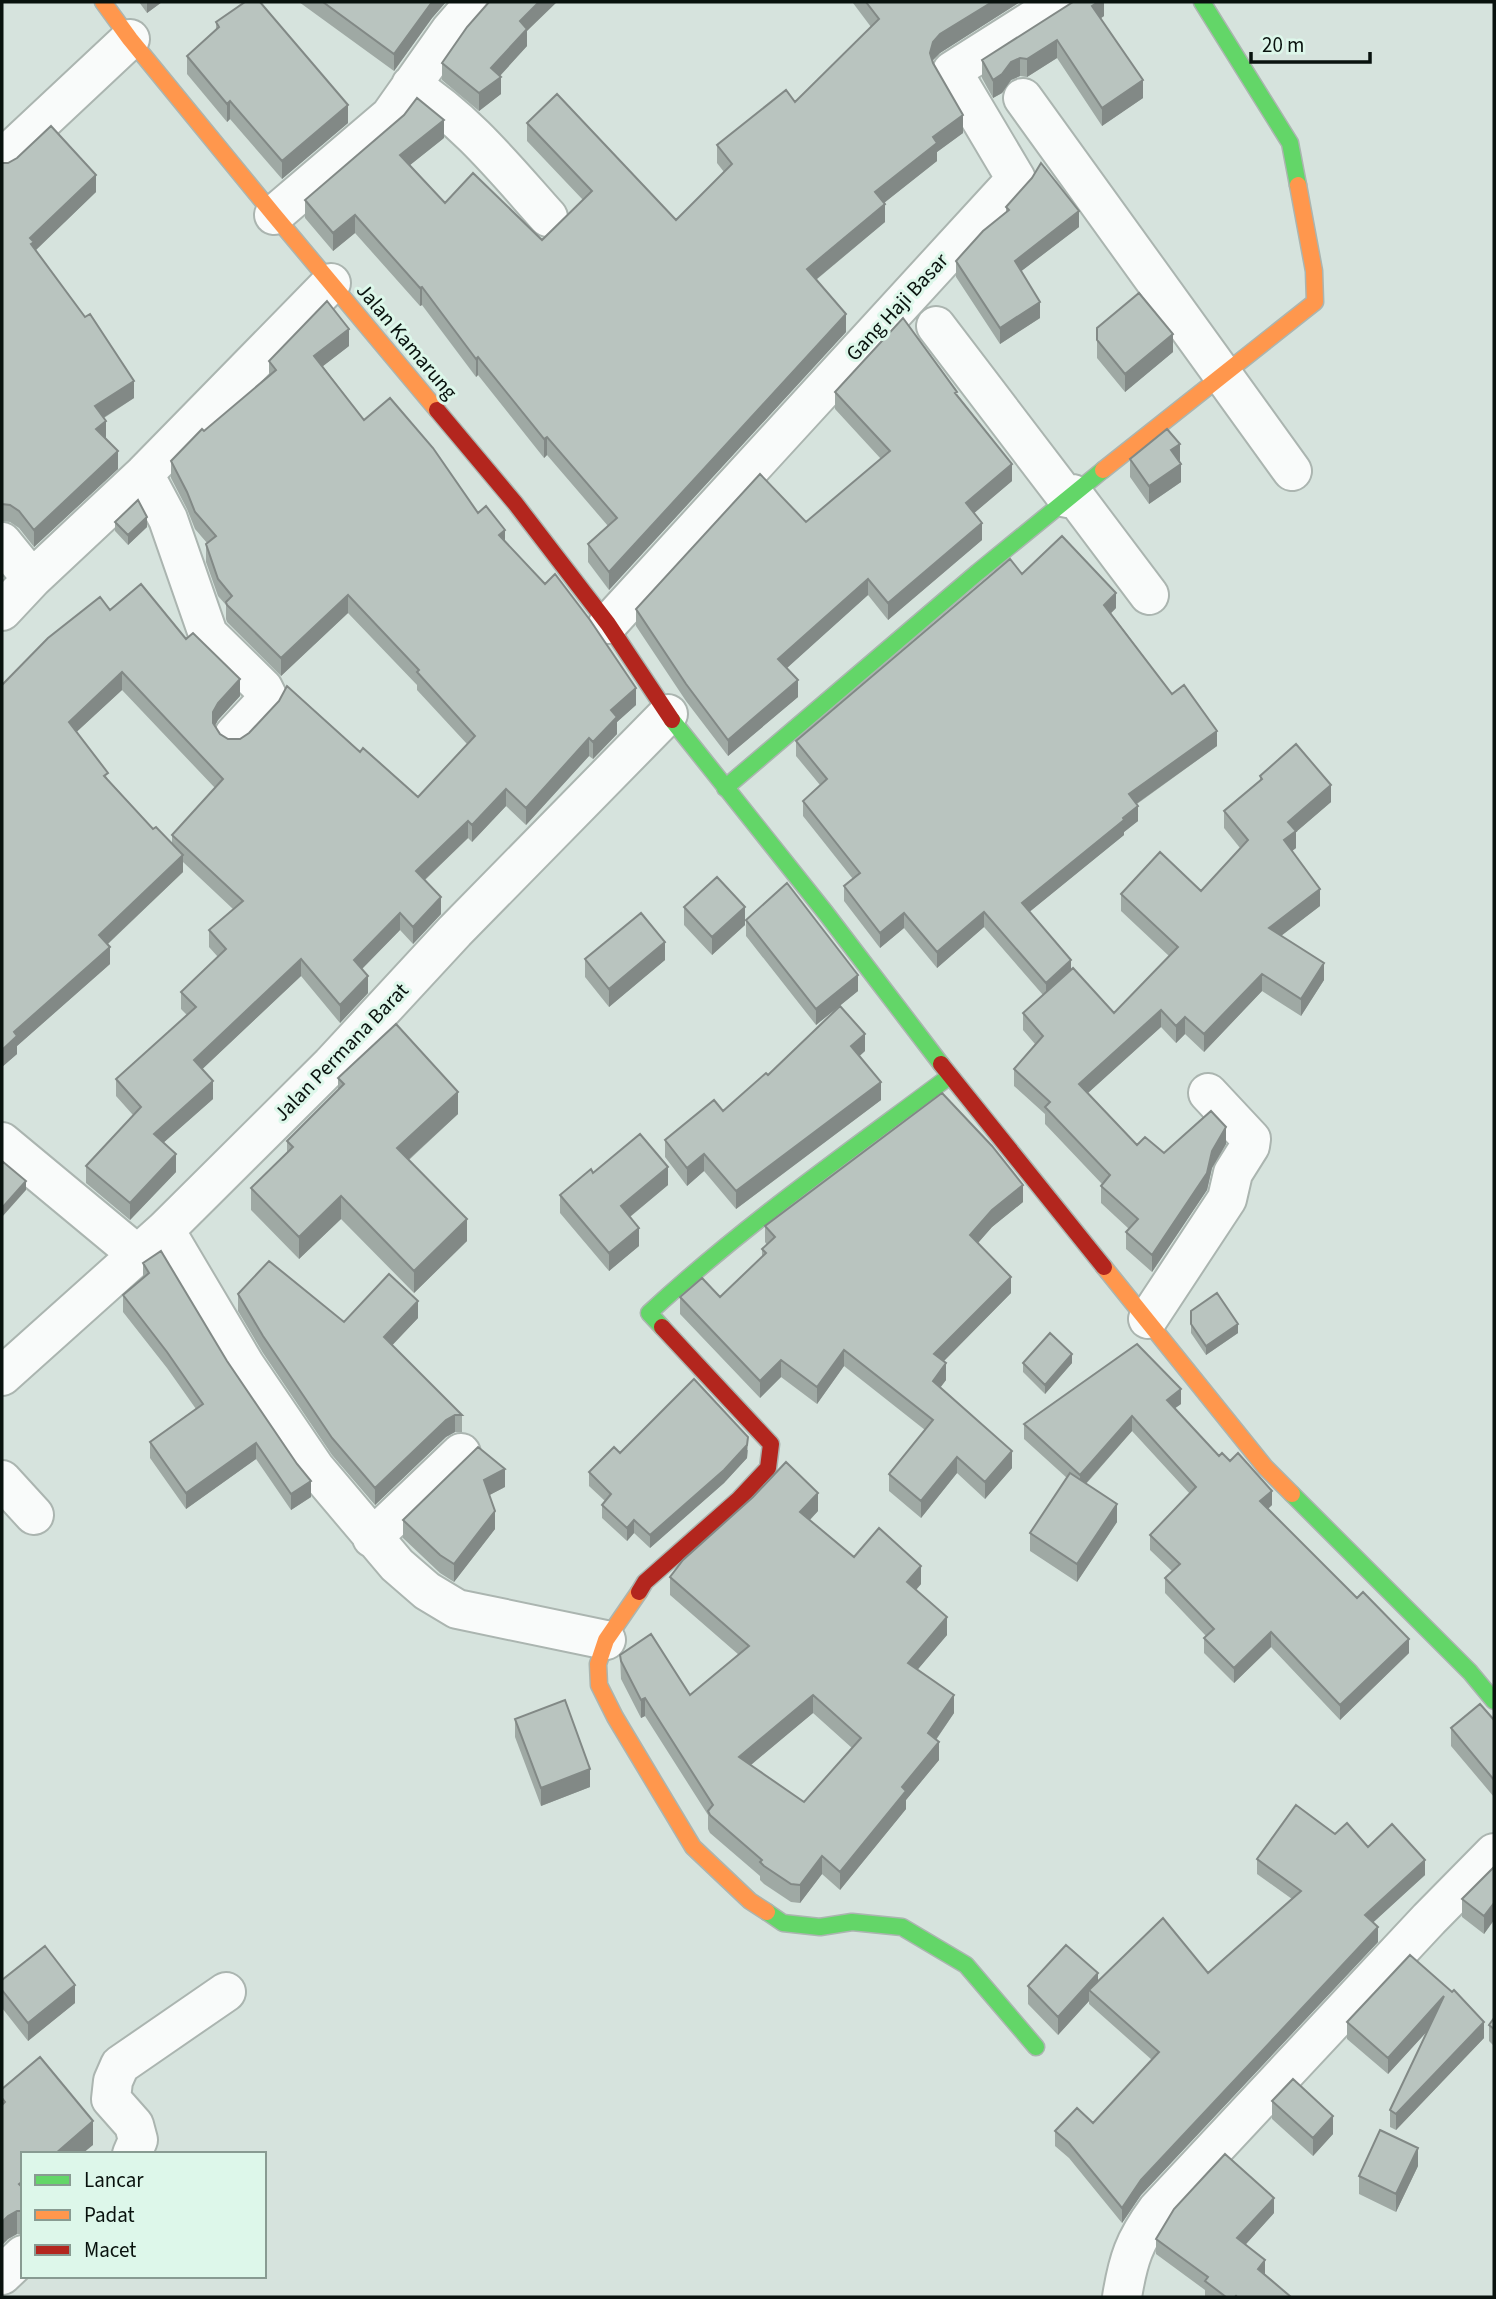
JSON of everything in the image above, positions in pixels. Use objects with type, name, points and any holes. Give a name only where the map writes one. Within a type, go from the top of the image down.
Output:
[{"type":"street","name":"Jalan Kamarung","points":[[103,2],[130,39],[274,215],[515,503],[608,624],[668,714],[725,788],[825,912],[950,1076],[1265,1467],[1470,1672],[1494,1701]]},
{"type":"street","points":[[274,215],[390,116],[450,31],[475,2]]},
{"type":"street","name":"Gang Haji Basar","points":[[608,624],[1016,179],[952,71],[1060,2]]},
{"type":"street","points":[[725,788],[1070,496],[1223,378],[1315,302],[1305,213],[1290,143],[1202,2]]},
{"type":"street","points":[[2,159],[130,39]]},
{"type":"street","points":[[411,85],[471,130],[548,217]]},
{"type":"street","points":[[1023,98],[1292,471]]},
{"type":"street","points":[[2,611],[32,579],[144,474],[331,283]]},
{"type":"street","points":[[936,326],[1149,594]]},
{"type":"street","points":[[144,474],[168,519],[208,634],[263,688],[267,696],[263,704],[234,735]]},
{"type":"street","points":[[2,542],[32,579]]},
{"type":"street","name":"Jalan Permana Barat","points":[[2,1376],[151,1243],[331,1065],[455,931],[668,714]]},
{"type":"street","points":[[950,1076],[739,1235],[694,1271],[649,1314],[762,1432],[771,1444],[768,1468],[739,1499],[645,1582],[606,1640],[598,1664],[599,1685],[615,1717],[693,1847],[750,1901],[783,1923],[820,1927],[852,1922],[902,1927],[966,1965],[1036,2047]]},
{"type":"street","points":[[1148,1319],[1227,1199],[1233,1173],[1250,1146],[1251,1139],[1208,1093]]},
{"type":"street","points":[[2,1142],[151,1243],[245,1365],[315,1468],[344,1500],[372,1538],[427,1591],[457,1609],[606,1640]]},
{"type":"street","points":[[372,1538],[461,1453]]},
{"type":"street","points":[[2,1480],[34,1515]]},
{"type":"street","points":[[1122,2297],[1131,2254],[1140,2232],[1157,2210],[1494,1853]]},
{"type":"street","points":[[133,2152],[138,2140],[134,2125],[111,2099],[113,2081],[120,2065],[226,1992]]},
{"type":"street","points":[[2,2275],[21,2257]]},
{"type":"building","points":[[245,2],[260,2],[348,105],[282,161],[230,101],[227,104],[187,56],[219,27],[216,22]]},
{"type":"building","points":[[323,2],[432,2],[394,54]]},
{"type":"building","points":[[489,2],[539,2],[520,21],[527,29],[491,68],[501,77],[479,93],[442,63],[467,27]]},
{"type":"building","points":[[866,2],[992,2],[940,34],[933,42],[930,53],[963,115],[933,137],[937,143],[875,192],[885,204],[807,269],[846,314],[609,572],[588,544],[617,518],[547,437],[544,439],[478,357],[476,359],[422,287],[420,288],[355,215],[333,233],[305,200],[404,115],[417,98],[444,120],[400,155],[445,203],[473,173],[542,240],[592,191],[527,123],[557,94],[676,220],[732,164],[717,145],[786,90],[795,102],[879,19]]},
{"type":"building","points":[[1073,2],[1098,2],[1092,6],[1143,80],[1102,108],[1057,40],[1027,59],[1020,58],[1011,62],[1002,74],[993,80],[982,60]]},
{"type":"building","points":[[51,126],[96,175],[30,238],[34,242],[31,244],[85,317],[90,314],[134,381],[95,406],[106,421],[96,429],[118,451],[34,530],[19,511],[10,505],[2,504],[2,163],[17,158]]},
{"type":"building","points":[[1041,163],[1079,211],[1015,261],[1040,302],[1000,328],[956,261],[983,231],[1009,210],[1006,207],[1032,178]]},
{"type":"building","points":[[1139,293],[1173,334],[1125,374],[1097,340],[1097,328]]},
{"type":"building","points":[[327,301],[349,329],[314,356],[364,420],[390,398],[433,448],[478,513],[486,506],[505,530],[499,535],[545,584],[555,574],[636,688],[611,710],[617,717],[593,742],[589,738],[526,808],[506,789],[472,825],[468,821],[416,871],[441,897],[413,927],[400,913],[354,960],[368,976],[340,1005],[301,959],[194,1060],[213,1081],[154,1134],[176,1154],[130,1203],[86,1166],[141,1107],[116,1079],[196,1007],[181,992],[226,949],[209,930],[243,901],[172,835],[223,779],[122,672],[69,722],[108,773],[104,776],[153,829],[156,827],[183,855],[99,935],[110,947],[14,1032],[17,1036],[2,1050],[2,685],[48,638],[100,597],[110,610],[141,584],[186,639],[193,633],[240,679],[213,712],[213,723],[220,734],[228,739],[240,739],[249,733],[279,701],[287,686],[360,752],[363,748],[418,797],[475,736],[417,672],[419,670],[348,595],[281,658],[227,605],[226,602],[232,596],[218,579],[206,544],[216,536],[195,512],[171,461],[202,429],[204,431],[276,370],[269,361]]},
{"type":"building","points":[[903,318],[957,392],[955,393],[1012,464],[966,503],[982,523],[888,603],[868,579],[778,659],[798,680],[728,740],[686,684],[636,609],[760,474],[806,522],[890,451],[835,392]]},
{"type":"building","points":[[1167,429],[1180,444],[1171,450],[1181,464],[1149,486],[1130,459]]},
{"type":"building","points":[[138,500],[147,517],[128,535],[115,522]]},
{"type":"building","points":[[1062,536],[1116,593],[1104,605],[1172,694],[1184,685],[1217,731],[1129,794],[1138,806],[1022,903],[1071,960],[1046,983],[984,912],[937,952],[904,913],[880,933],[844,886],[860,873],[803,801],[827,779],[796,741],[1010,559],[1022,574]]},
{"type":"building","points":[[1296,744],[1331,785],[1288,822],[1296,831],[1284,840],[1320,889],[1269,928],[1324,963],[1301,999],[1262,974],[1204,1034],[1185,1017],[1176,1026],[1161,1010],[1079,1084],[1137,1145],[1145,1137],[1164,1153],[1211,1111],[1226,1127],[1212,1151],[1207,1173],[1152,1255],[1126,1232],[1138,1219],[1101,1186],[1110,1175],[1045,1107],[1050,1102],[1014,1069],[1043,1036],[1023,1013],[1073,968],[1114,1013],[1178,947],[1121,894],[1160,852],[1201,891],[1248,840],[1224,811],[1262,779],[1260,776]]},
{"type":"building","points":[[717,877],[745,907],[712,937],[684,907]]},
{"type":"building","points":[[787,883],[858,975],[816,1009],[746,920]]},
{"type":"building","points":[[641,913],[665,942],[609,989],[585,959]]},
{"type":"building","points":[[840,1006],[865,1034],[851,1046],[881,1082],[736,1191],[704,1154],[687,1168],[665,1140],[714,1100],[723,1111],[766,1073],[768,1075]]},
{"type":"building","points":[[396,1024],[458,1092],[397,1148],[467,1219],[414,1271],[341,1196],[299,1237],[251,1188],[293,1147],[287,1141],[344,1084],[338,1078]]},
{"type":"building","points":[[942,1093],[992,1146],[1023,1185],[992,1210],[970,1235],[1011,1277],[934,1354],[946,1363],[933,1381],[1012,1451],[985,1482],[957,1457],[921,1501],[889,1474],[933,1420],[844,1350],[817,1387],[781,1360],[760,1381],[680,1297],[702,1278],[720,1297],[766,1253],[762,1249],[775,1237],[765,1226]]},
{"type":"building","points":[[640,1134],[668,1167],[621,1206],[639,1228],[609,1253],[560,1195],[591,1169],[593,1173]]},
{"type":"building","points":[[2,1161],[26,1181],[2,1208]]},
{"type":"building","points":[[161,1251],[227,1361],[311,1481],[291,1494],[256,1443],[186,1493],[150,1442],[203,1404],[123,1295],[149,1273],[143,1263]]},
{"type":"building","points":[[269,1261],[344,1322],[389,1274],[418,1301],[384,1337],[462,1415],[446,1420],[375,1488],[332,1438],[238,1294]]},
{"type":"building","points":[[1217,1293],[1238,1324],[1206,1346],[1191,1324],[1191,1311]]},
{"type":"building","points":[[1050,1333],[1072,1354],[1045,1385],[1023,1363]]},
{"type":"building","points":[[1137,1344],[1181,1389],[1167,1400],[1219,1456],[1222,1453],[1230,1461],[1238,1453],[1272,1491],[1260,1501],[1357,1598],[1363,1592],[1409,1639],[1340,1705],[1271,1632],[1234,1668],[1204,1638],[1214,1629],[1165,1578],[1180,1564],[1150,1535],[1196,1487],[1132,1416],[1080,1475],[1024,1424]]},
{"type":"building","points":[[694,1379],[748,1437],[747,1445],[724,1470],[650,1535],[634,1520],[627,1528],[602,1505],[611,1494],[589,1472],[614,1447],[620,1453]]},
{"type":"building","points":[[478,1447],[505,1469],[484,1480],[495,1511],[454,1564],[440,1555],[403,1520]]},
{"type":"building","points":[[786,1462],[818,1493],[800,1512],[854,1557],[879,1528],[921,1566],[907,1582],[947,1617],[908,1663],[954,1695],[928,1733],[939,1742],[902,1787],[906,1791],[840,1872],[822,1856],[800,1885],[791,1884],[764,1866],[760,1862],[762,1860],[710,1815],[708,1811],[713,1805],[645,1698],[641,1700],[620,1655],[651,1634],[690,1695],[749,1646],[670,1577],[683,1560],[753,1497]],"holes":[[[813,1695],[861,1738],[804,1802],[739,1757]]]},
{"type":"building","points":[[1070,1473],[1117,1504],[1077,1564],[1030,1533]]},
{"type":"building","points":[[565,1700],[590,1769],[541,1788],[515,1719]]},
{"type":"building","points":[[1480,1704],[1494,1720],[1494,1780],[1451,1728]]},
{"type":"building","points":[[1296,1805],[1335,1834],[1347,1823],[1368,1847],[1392,1824],[1425,1860],[1365,1915],[1378,1927],[1141,2180],[1122,2208],[1069,2143],[1055,2131],[1077,2108],[1093,2123],[1159,2052],[1089,1990],[1163,1918],[1208,1973],[1301,1891],[1257,1859]]},
{"type":"building","points":[[1494,1867],[1494,1903],[1484,1916],[1462,1899]]},
{"type":"building","points":[[1066,1945],[1098,1973],[1058,2017],[1028,1986]]},
{"type":"building","points":[[45,1946],[75,1985],[28,2023],[2,1990],[2,1980]]},
{"type":"building","points":[[1410,1955],[1452,1992],[1454,1990],[1484,2022],[1396,2114],[1390,2110],[1444,1996],[1388,2058],[1347,2022]]},
{"type":"building","points":[[40,2057],[93,2121],[57,2152],[21,2152],[21,2211],[8,2216],[2,2222],[2,2105],[5,2102],[2,2089]]},
{"type":"building","points":[[1293,2079],[1333,2116],[1313,2138],[1272,2101]]},
{"type":"building","points":[[1380,2130],[1418,2148],[1396,2194],[1359,2176]]},
{"type":"building","points":[[1225,2154],[1274,2198],[1237,2238],[1265,2260],[1258,2269],[1291,2297],[1226,2297],[1205,2281],[1208,2277],[1156,2239],[1174,2209]]},
{"type":"traffic: fast","points":[[1202,2],[1290,143],[1298,185]]},
{"type":"traffic: fast","points":[[725,788],[978,572],[1103,470]]},
{"type":"traffic: fast","points":[[672,720],[825,912],[941,1064]]},
{"type":"traffic: fast","points":[[662,1327],[649,1313],[685,1281],[796,1191],[950,1076]]},
{"type":"traffic: fast","points":[[1292,1494],[1470,1672],[1494,1701]]},
{"type":"traffic: fast","points":[[767,1912],[783,1923],[820,1927],[852,1922],[902,1927],[966,1965],[1036,2047]]},
{"type":"traffic: slow","points":[[103,2],[130,39],[274,215],[437,410]]},
{"type":"traffic: slow","points":[[1103,470],[1315,302],[1314,271],[1298,185]]},
{"type":"traffic: slow","points":[[1104,1267],[1265,1467],[1292,1494]]},
{"type":"traffic: slow","points":[[639,1592],[606,1640],[598,1664],[599,1685],[615,1717],[693,1847],[750,1901],[767,1912]]},
{"type":"traffic: jam","points":[[437,410],[515,503],[608,624],[672,720]]},
{"type":"traffic: jam","points":[[941,1064],[1104,1267]]},
{"type":"traffic: jam","points":[[639,1592],[645,1582],[739,1499],[768,1468],[771,1444],[662,1327]]}]
